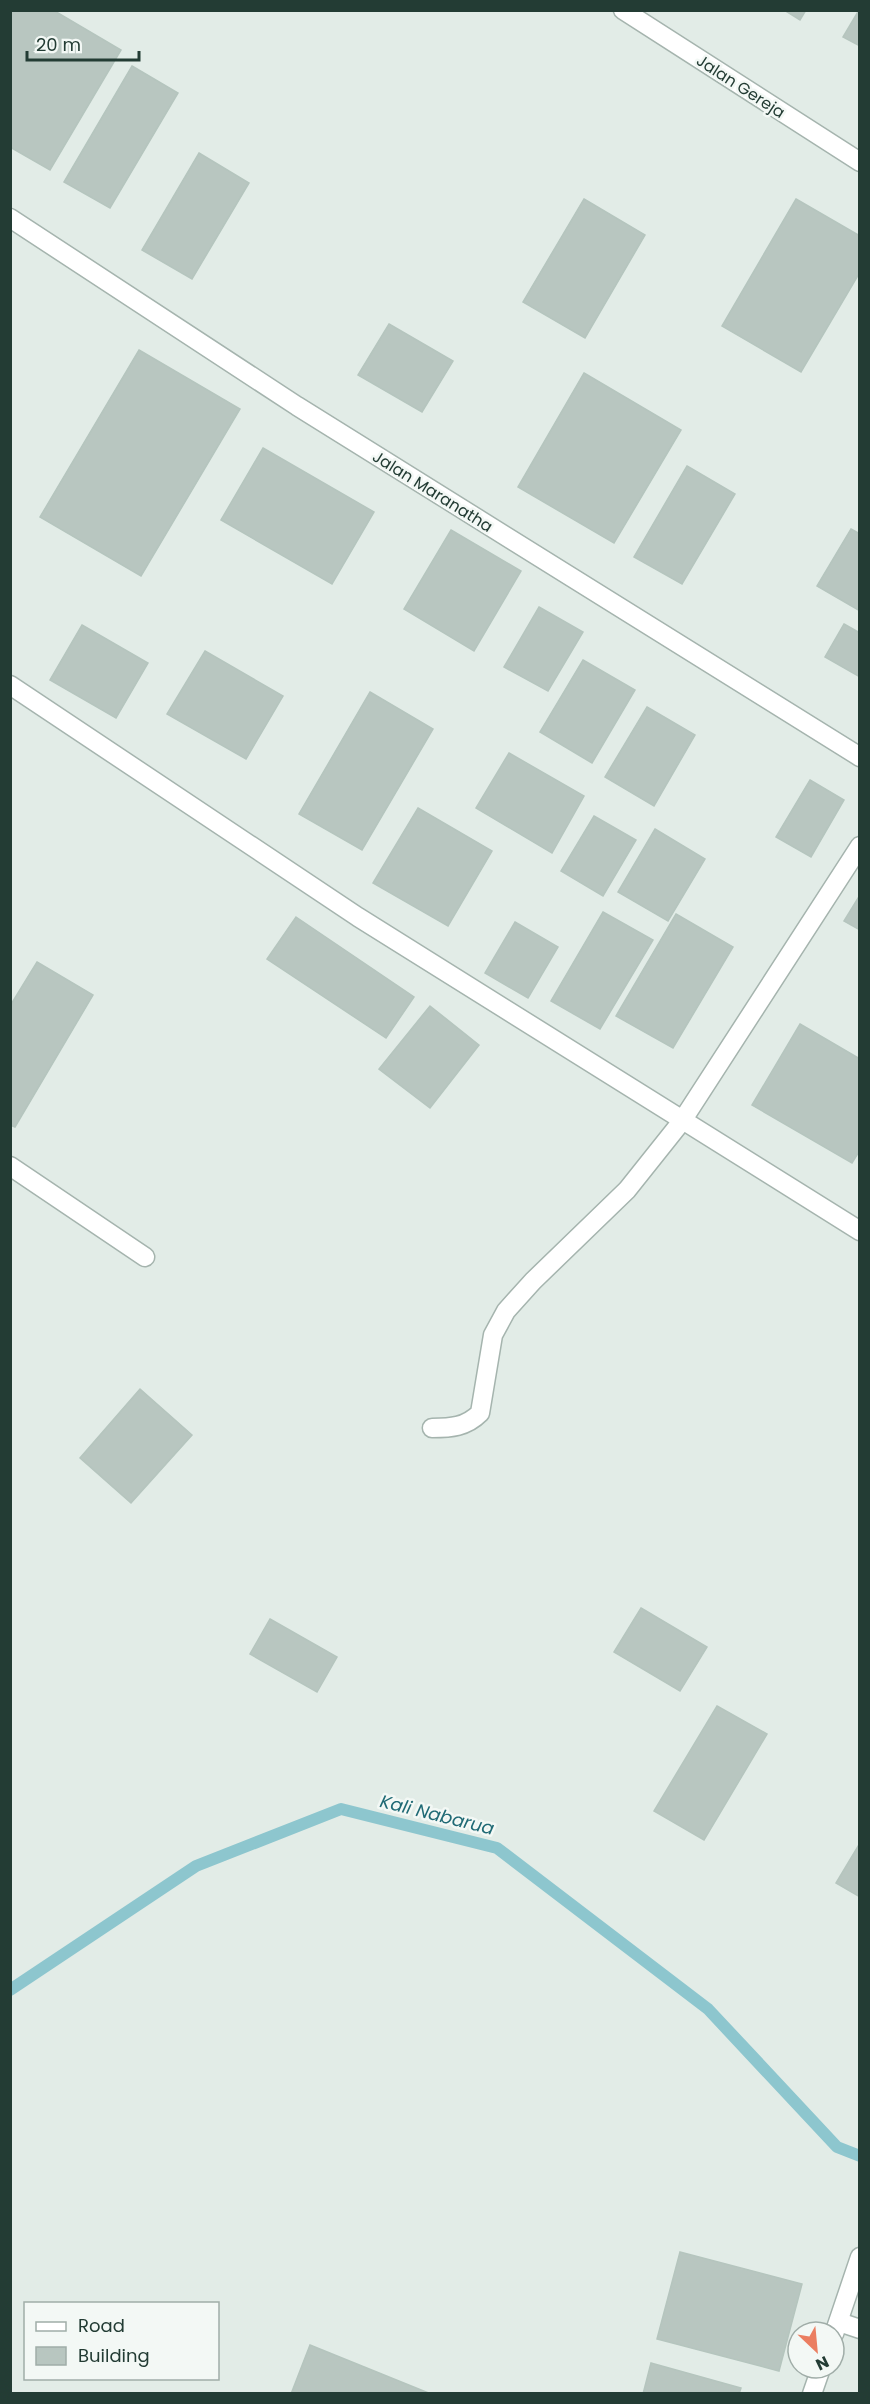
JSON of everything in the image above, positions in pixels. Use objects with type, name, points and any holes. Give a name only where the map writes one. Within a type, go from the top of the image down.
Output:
[{"type":"street","name":"Jalan Gereja","points":[[623,10],[860,162]]},
{"type":"street","name":"Jalan Maranatha","points":[[10,218],[297,406],[860,758]]},
{"type":"street","points":[[10,685],[358,917],[860,1231]]},
{"type":"street","points":[[432,1428],[451,1428],[472,1422],[480,1413],[494,1335],[506,1311],[533,1281],[627,1190],[682,1121],[860,846]]},
{"type":"street","points":[[10,1166],[145,1257]]},
{"type":"street","points":[[839,2320],[857,2265]]},
{"type":"building","points":[[10,10],[53,10],[121,50],[50,170],[10,147]]},
{"type":"building","points":[[784,10],[806,10],[800,20]]},
{"type":"building","points":[[860,10],[860,46],[843,37]]},
{"type":"building","points":[[132,66],[178,93],[110,208],[64,182]]},
{"type":"building","points":[[199,153],[249,183],[192,279],[142,250]]},
{"type":"building","points":[[584,199],[645,235],[585,338],[523,302]]},
{"type":"building","points":[[796,199],[860,236],[860,272],[801,372],[722,326]]},
{"type":"building","points":[[389,324],[453,361],[422,412],[358,375]]},
{"type":"building","points":[[139,350],[240,409],[141,576],[40,517]]},
{"type":"building","points":[[584,373],[681,430],[614,543],[518,487]]},
{"type":"building","points":[[263,448],[374,512],[332,584],[221,520]]},
{"type":"building","points":[[687,466],[735,494],[682,584],[634,557]]},
{"type":"building","points":[[851,529],[860,534],[860,611],[817,586]]},
{"type":"building","points":[[451,530],[521,571],[474,651],[404,609]]},
{"type":"building","points":[[539,607],[583,632],[548,691],[504,667]]},
{"type":"building","points":[[844,624],[860,633],[860,677],[825,657]]},
{"type":"building","points":[[82,625],[148,663],[116,718],[50,680]]},
{"type":"building","points":[[205,651],[283,696],[246,759],[167,714]]},
{"type":"building","points":[[583,660],[635,690],[592,763],[540,732]]},
{"type":"building","points":[[370,692],[433,729],[362,850],[299,814]]},
{"type":"building","points":[[647,707],[695,735],[654,806],[605,777]]},
{"type":"building","points":[[509,753],[584,796],[552,853],[476,808]]},
{"type":"building","points":[[810,780],[844,800],[811,857],[776,837]]},
{"type":"building","points":[[418,808],[492,851],[448,926],[373,883]]},
{"type":"building","points":[[594,816],[636,840],[603,896],[561,871]]},
{"type":"building","points":[[655,829],[705,859],[668,921],[618,892]]},
{"type":"building","points":[[860,895],[860,930],[844,921]]},
{"type":"building","points":[[603,912],[653,940],[600,1029],[551,1001]]},
{"type":"building","points":[[676,914],[733,947],[673,1048],[616,1016]]},
{"type":"building","points":[[296,917],[414,997],[386,1038],[267,959]]},
{"type":"building","points":[[515,922],[558,947],[528,998],[485,973]]},
{"type":"building","points":[[37,962],[93,995],[15,1127],[10,1125],[10,1006]]},
{"type":"building","points":[[430,1006],[479,1045],[430,1108],[379,1069]]},
{"type":"building","points":[[800,1024],[860,1059],[860,1150],[852,1163],[752,1105]]},
{"type":"building","points":[[140,1389],[192,1435],[131,1503],[80,1458]]},
{"type":"building","points":[[641,1608],[707,1647],[680,1691],[614,1652]]},
{"type":"building","points":[[270,1619],[337,1657],[317,1692],[250,1654]]},
{"type":"building","points":[[717,1706],[767,1734],[704,1840],[654,1811]]},
{"type":"building","points":[[860,1843],[860,1897],[836,1883]]},
{"type":"building","points":[[680,2252],[802,2284],[792,2320],[786,2320],[786,2345],[779,2371],[657,2339]]},
{"type":"building","points":[[310,2345],[431,2394],[291,2394]]},
{"type":"building","points":[[651,2363],[741,2388],[739,2394],[643,2394]]},
{"type":"waterway","name":"Kali Nabarua","points":[[10,1990],[196,1866],[341,1809],[497,1848],[708,2009],[837,2147],[860,2156]]}]
